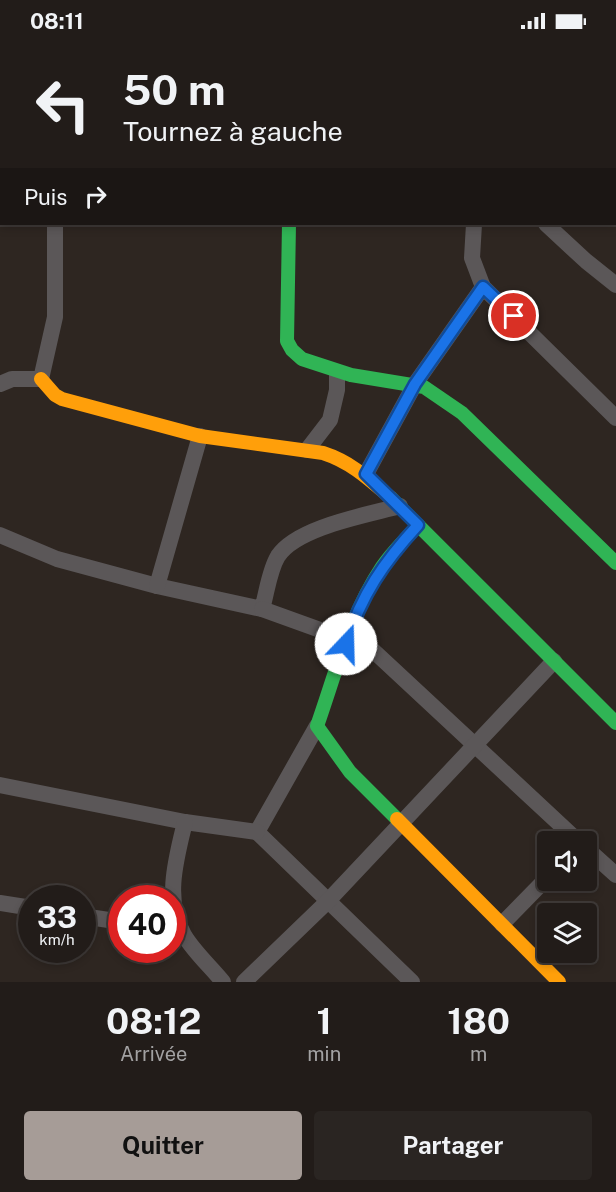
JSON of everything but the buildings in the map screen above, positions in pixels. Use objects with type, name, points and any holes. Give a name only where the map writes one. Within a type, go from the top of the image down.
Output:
[{"type":"street","points":[[41,379],[55,317],[55,225]]},
{"type":"street","points":[[289,225],[286,341],[292,350],[302,359],[337,372],[392,383],[415,384],[434,392],[462,413],[616,563]]},
{"type":"street","points":[[474,225],[472,258],[483,287],[616,418]]},
{"type":"street","points":[[547,225],[616,285]]},
{"type":"street","points":[[366,474],[415,384],[483,287]]},
{"type":"street","points":[[307,450],[332,414],[337,390],[337,372]]},
{"type":"street","points":[[0,384],[12,380],[41,379]]},
{"type":"street","points":[[41,379],[55,395],[62,399],[200,436],[307,450],[341,459],[366,474],[616,723]]},
{"type":"street","points":[[157,586],[200,436]]},
{"type":"street","points":[[262,609],[274,565],[282,552],[290,545],[315,530],[399,506]]},
{"type":"street","points":[[257,832],[317,726],[350,629],[383,565],[418,525]]},
{"type":"street","points":[[0,534],[57,559],[157,586],[262,609],[323,631],[350,629],[567,831]]},
{"type":"street","points":[[244,982],[327,902],[555,661]]},
{"type":"street","points":[[317,726],[350,772],[559,982]]},
{"type":"street","points":[[0,785],[185,822],[257,832],[412,982]]},
{"type":"street","points":[[173,885],[177,855],[185,822]]},
{"type":"street","points":[[597,858],[616,875]]},
{"type":"street","points":[[502,924],[537,888]]},
{"type":"street","points":[[0,903],[18,906]]},
{"type":"street","points":[[186,941],[223,982]]},
{"type":"traffic: fast","points":[[289,225],[287,341],[292,350],[302,359],[351,375],[424,387],[462,413],[616,563]]},
{"type":"traffic: fast","points":[[391,498],[616,723]]},
{"type":"traffic: fast","points":[[397,819],[350,772],[317,726],[361,604],[386,561],[418,525]]},
{"type":"traffic: slow","points":[[41,379],[55,395],[62,399],[200,436],[323,453],[351,466],[391,498]]},
{"type":"traffic: slow","points":[[397,819],[559,982]]},
{"type":"route","points":[[346,644],[350,629],[375,577],[418,525],[366,474],[415,384],[483,287],[514,316]]}]
